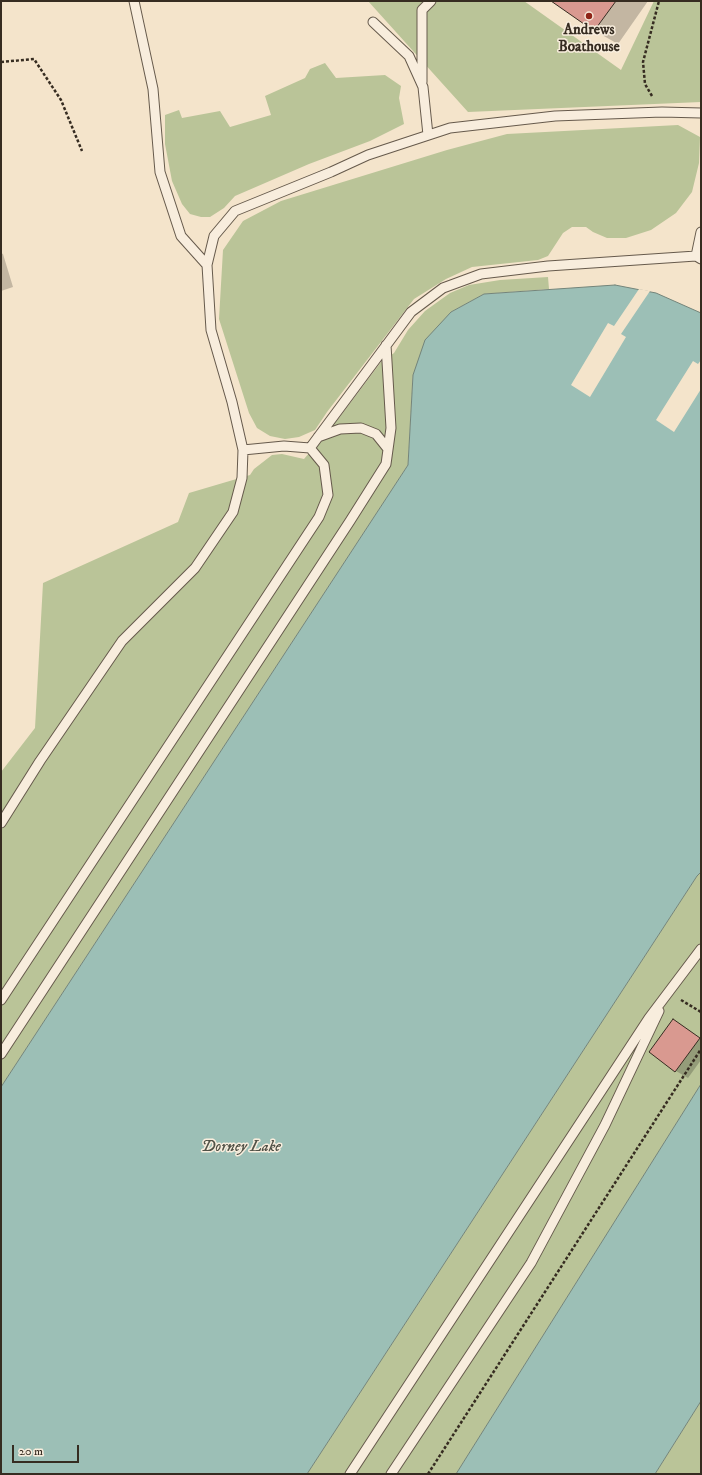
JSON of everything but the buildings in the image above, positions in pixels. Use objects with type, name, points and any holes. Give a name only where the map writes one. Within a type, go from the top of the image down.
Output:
[{"type":"lane","points":[[134,1],[154,89],[160,172],[180,236],[207,265]]},
{"type":"lane","points":[[428,135],[423,87],[422,10],[431,1]]},
{"type":"lane","points":[[373,22],[409,56],[423,87]]},
{"type":"lane","points":[[1,823],[40,761],[122,641],[195,568],[232,512],[242,478],[243,450],[232,402],[211,330],[207,265],[214,236],[235,211],[332,172],[368,155],[450,128],[556,116],[662,112],[701,113]]},
{"type":"lane","points":[[310,448],[411,312],[443,288],[481,274],[548,266],[698,257],[701,232]]},
{"type":"lane","points":[[1,1054],[386,464],[391,428],[386,345]]},
{"type":"lane","points":[[318,437],[340,429],[360,428],[376,434],[388,449]]},
{"type":"lane","points":[[1,1000],[319,517],[328,495],[324,465],[310,448],[284,446],[243,450]]},
{"type":"lane","points":[[350,1474],[644,1025],[701,949]]},
{"type":"lane","points":[[390,1474],[531,1263],[605,1125],[668,992]]},
{"type":"path","points":[[659,1],[643,62],[645,84],[662,112]]},
{"type":"path","points":[[1,62],[34,59],[61,100],[82,151]]},
{"type":"path","points":[[428,1474],[701,1049]]},
{"type":"green space","points":[[368,1],[524,1],[621,70],[654,1],[701,1],[701,102],[468,112]]},
{"type":"green space","points":[[325,63],[336,78],[385,75],[401,86],[399,98],[404,124],[370,141],[309,164],[235,196],[224,208],[210,217],[201,217],[190,214],[182,204],[172,181],[165,144],[165,115],[179,110],[182,118],[220,111],[230,127],[271,115],[265,96],[305,78],[310,69]]},
{"type":"green space","points":[[678,125],[700,137],[699,163],[692,192],[676,213],[651,230],[626,238],[607,238],[586,227],[572,227],[563,233],[548,256],[538,260],[472,267],[446,279],[414,299],[327,412],[315,430],[299,437],[285,439],[270,436],[257,428],[249,413],[219,319],[223,250],[243,221],[281,201],[447,150],[507,134]]},
{"type":"green space","points":[[548,277],[549,289],[484,294],[451,312],[413,375],[408,465],[1,1087],[1,772],[35,728],[43,583],[178,522],[189,493],[250,475],[254,469],[272,455],[282,454],[304,459],[339,418],[381,362],[394,353],[408,330],[425,311],[450,293],[469,285],[500,280]]},
{"type":"green space","points":[[701,872],[701,1084],[456,1474],[307,1474],[697,876]]},
{"type":"green space","points":[[701,1401],[701,1474],[655,1474]]},
{"type":"water","name":"Dorney Lake","points":[[615,285],[656,293],[701,313],[701,872],[307,1474],[1,1474],[1,1087],[408,465],[413,375],[425,340],[451,312],[484,294]]},
{"type":"water","points":[[701,1084],[701,1401],[655,1474],[456,1474]]},
{"type":"pier","points":[[639,289],[650,291],[621,334],[626,337],[590,397],[571,385],[608,323],[614,326]]},
{"type":"pier","points":[[701,360],[701,389],[674,432],[656,420],[693,361],[698,364]]},
{"type":"place","name":"Andrews Boathouse","points":[[589,16]]}]
